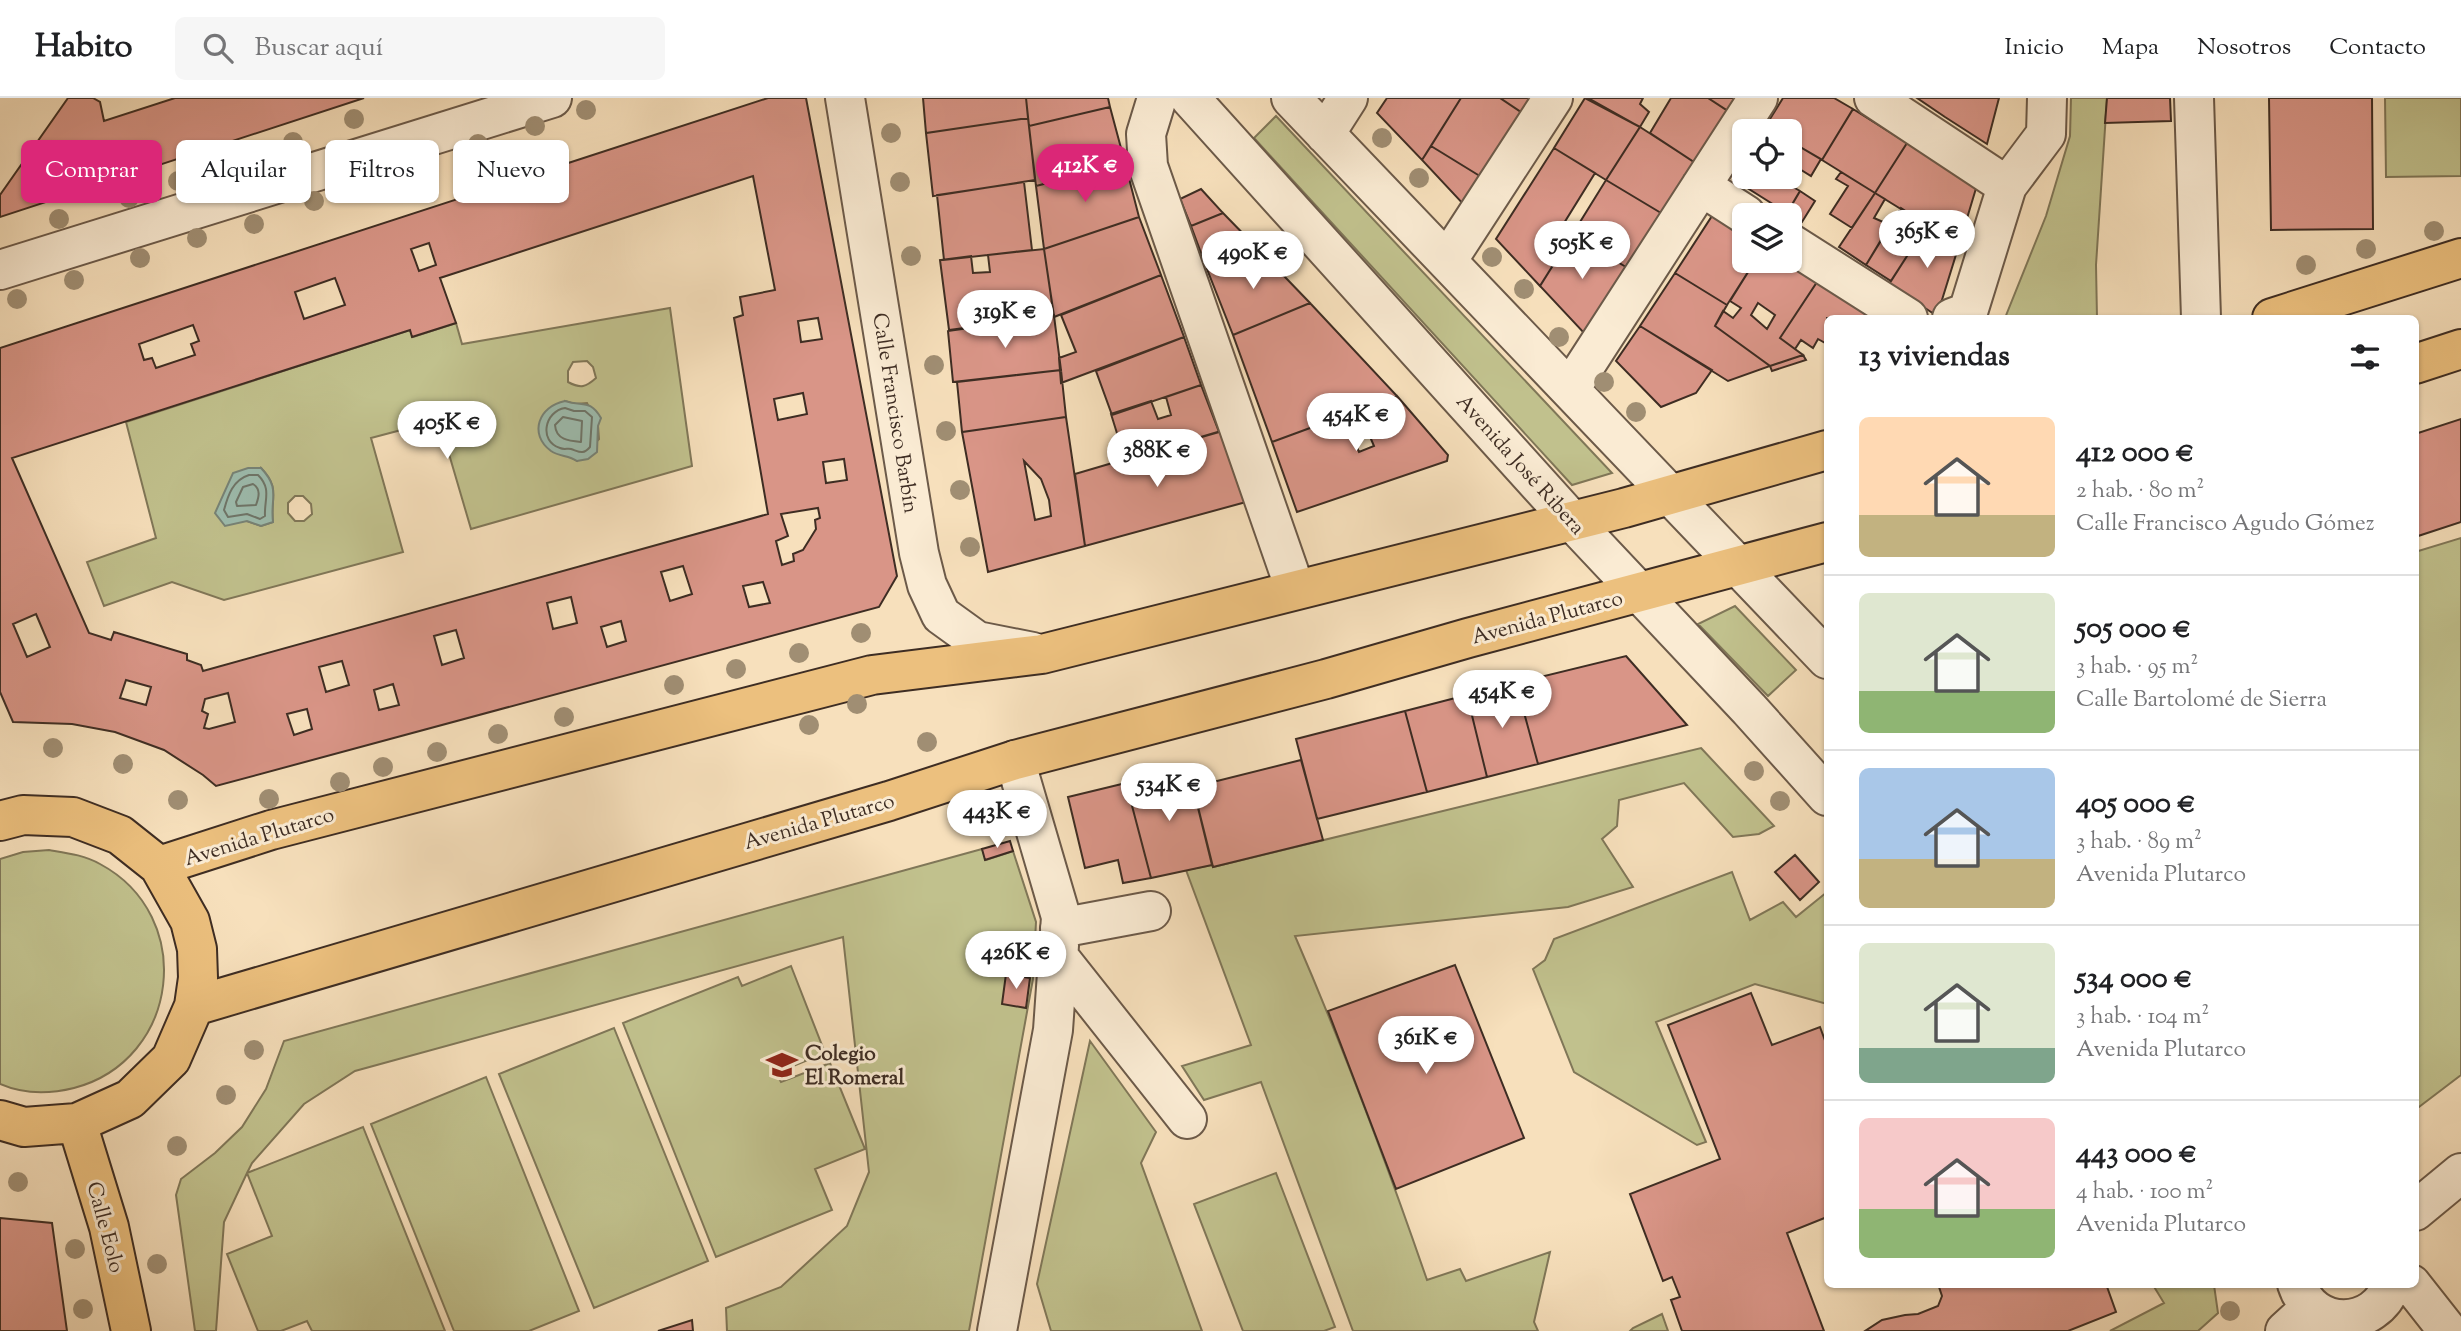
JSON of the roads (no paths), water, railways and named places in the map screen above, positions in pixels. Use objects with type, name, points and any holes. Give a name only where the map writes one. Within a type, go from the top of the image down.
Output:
[{"type":"main road","points":[[2281,315],[2461,258]]},
{"type":"main road","points":[[2419,363],[2461,349]]},
{"type":"main road","name":"Avenida Plutarco","points":[[159,866],[271,830],[872,675],[1042,654],[1624,508],[1824,451]]},
{"type":"main road","name":"Avenida Plutarco","points":[[194,1006],[889,801],[1015,760],[1326,679],[1824,543]]},
{"type":"main road","points":[[0,821],[23,815],[73,817],[120,835],[159,866],[191,921],[197,949],[198,978],[194,1006],[171,1059],[130,1099],[77,1124],[24,1127],[0,1120]]},
{"type":"main road","name":"Calle Eolo","points":[[77,1124],[109,1227],[131,1331]]},
{"type":"street","points":[[0,270],[552,98]]},
{"type":"street","name":"Calle Francisco Barbín","points":[[845,98],[919,553],[927,585],[941,615],[978,641],[1042,654]]},
{"type":"street","points":[[1157,98],[1146,134],[1149,166],[1295,589]]},
{"type":"street","name":"Avenida José Ribera","points":[[1190,98],[1572,521],[1824,793]]},
{"type":"street","points":[[1291,98],[1824,656]]},
{"type":"street","points":[[1325,134],[1348,98]]},
{"type":"street","points":[[1447,261],[1553,98]]},
{"type":"street","points":[[1570,389],[1758,98]]},
{"type":"street","points":[[1874,98],[2007,186]]},
{"type":"street","points":[[1960,315],[1968,312],[2007,186],[2046,134],[2047,98]]},
{"type":"street","points":[[2194,98],[2201,315]]},
{"type":"street","points":[[1701,186],[1732,206]]},
{"type":"street","points":[[1802,251],[1903,315]]},
{"type":"street","points":[[998,1331],[1053,1030],[1060,934],[1015,760]]},
{"type":"street","points":[[1060,934],[1151,911]]},
{"type":"street","points":[[1060,934],[1187,1119]]},
{"type":"street","points":[[2419,1208],[2461,1173]]},
{"type":"street","points":[[2317,1315],[2359,1319],[2380,1306],[2390,1288]]},
{"type":"street","points":[[2414,1288],[2448,1331]]},
{"type":"water","points":[[565,401],[590,406],[601,418],[597,452],[588,459],[577,461],[554,453],[540,437],[538,429],[543,415],[556,404]]},
{"type":"water","points":[[248,468],[261,468],[271,482],[273,522],[261,526],[247,521],[225,526],[215,513],[233,473]]},
{"type":"place","name":"Colegio El Romeral","points":[[782,1065]]}]
